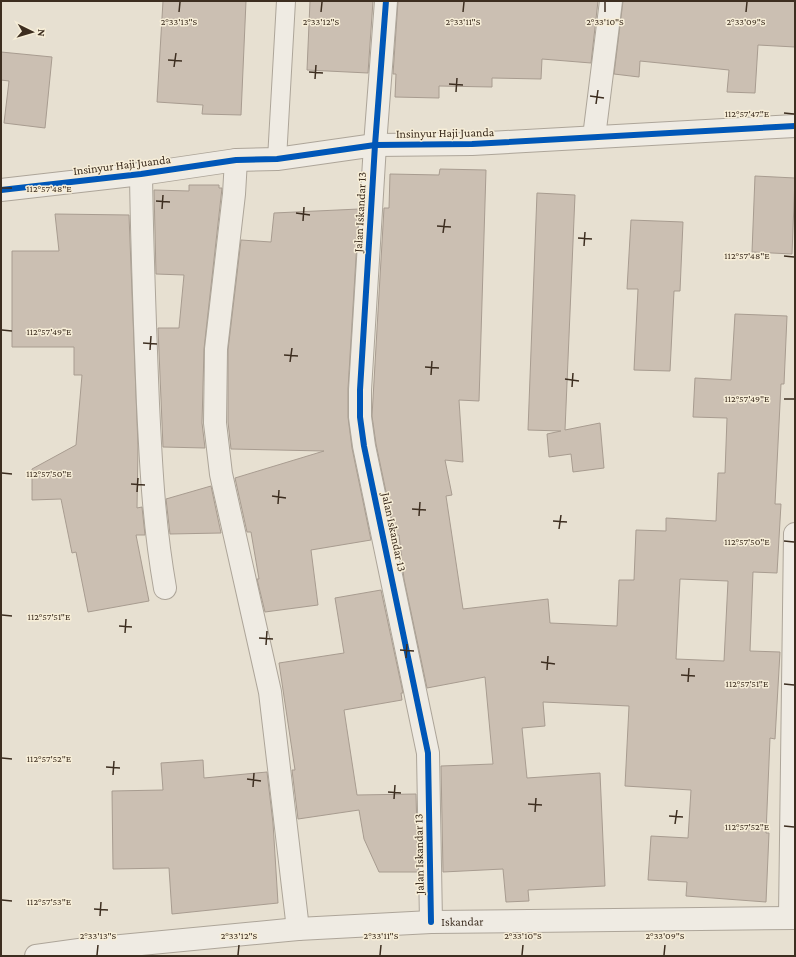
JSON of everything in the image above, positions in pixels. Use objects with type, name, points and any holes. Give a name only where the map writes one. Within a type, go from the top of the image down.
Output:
[{"type":"street","name":"Jalan Iskandar 13","points":[[386,1],[375,145],[360,390],[360,417],[364,446],[428,753],[431,922]]},
{"type":"street","points":[[594,137],[611,1]]},
{"type":"street","name":"Insinyur Haji Juanda","points":[[1,190],[141,174],[236,160],[277,159],[375,145],[472,144],[795,126]]},
{"type":"street","points":[[236,160],[234,194],[216,349],[215,423],[221,474],[270,692],[298,929]]},
{"type":"street","points":[[141,174],[144,315],[150,467],[153,506],[165,588]]},
{"type":"street","points":[[793,918],[795,534]]},
{"type":"street","name":"Iskandar","points":[[36,956],[79,950],[298,929],[431,922],[793,918]]},
{"type":"lane","points":[[277,159],[286,1]]},
{"type":"building","points":[[163,1],[246,1],[241,115],[202,114],[203,105],[157,102]]},
{"type":"building","points":[[310,1],[373,1],[368,73],[307,70]]},
{"type":"building","points":[[398,1],[598,1],[591,63],[542,59],[541,79],[492,78],[492,87],[439,86],[439,98],[395,97],[396,74],[393,74]]},
{"type":"building","points":[[623,1],[795,1],[795,47],[758,45],[755,93],[727,92],[729,70],[640,61],[639,77],[614,74]]},
{"type":"building","points":[[1,52],[52,57],[45,128],[4,123],[9,81],[1,80]]},
{"type":"building","points":[[440,169],[486,170],[479,401],[459,400],[463,462],[445,460],[452,495],[446,496],[463,609],[548,599],[550,623],[617,626],[619,580],[634,580],[636,530],[666,531],[666,518],[716,521],[718,473],[725,473],[727,418],[693,417],[695,378],[731,380],[735,314],[787,316],[784,384],[781,384],[775,504],[781,504],[777,573],[753,572],[750,651],[780,652],[775,739],[770,738],[766,833],[769,833],[766,902],[686,896],[687,882],[648,880],[651,836],[688,838],[691,790],[625,786],[629,706],[543,702],[545,726],[522,728],[527,778],[600,773],[605,886],[528,890],[529,901],[506,902],[503,869],[443,872],[441,766],[493,764],[485,677],[427,688],[404,579],[399,535],[395,535],[376,444],[372,416],[384,208],[389,208],[390,174],[439,175]],"holes":[[[680,579],[728,581],[724,661],[676,659]]]},
{"type":"building","points":[[755,176],[795,178],[792,254],[752,252]]},
{"type":"building","points":[[189,185],[219,185],[219,188],[222,188],[204,349],[202,423],[205,448],[163,447],[158,328],[179,328],[184,275],[156,274],[154,190],[189,191]]},
{"type":"building","points":[[537,193],[575,195],[565,430],[600,423],[604,468],[573,472],[571,454],[549,457],[547,434],[561,431],[528,430]]},
{"type":"building","points":[[359,209],[348,389],[348,417],[352,448],[371,540],[311,550],[318,605],[265,612],[257,579],[259,579],[251,532],[247,532],[235,478],[324,451],[231,449],[228,422],[228,350],[241,240],[271,242],[274,213]]},
{"type":"building","points":[[55,214],[129,215],[138,446],[137,508],[142,507],[145,535],[136,535],[149,601],[88,612],[76,552],[72,553],[61,499],[32,500],[32,469],[76,445],[82,375],[74,375],[74,347],[12,347],[12,251],[59,251]]},
{"type":"building","points":[[631,220],[683,222],[680,291],[674,291],[670,371],[634,370],[638,289],[627,289]]},
{"type":"building","points":[[211,486],[221,533],[170,534],[166,499]]},
{"type":"building","points":[[381,590],[403,693],[401,693],[402,700],[344,710],[357,795],[416,794],[418,872],[379,872],[364,839],[359,810],[298,819],[292,770],[295,770],[279,663],[344,653],[335,598]]},
{"type":"building","points":[[203,760],[204,778],[267,772],[273,823],[278,903],[172,914],[169,868],[113,869],[112,791],[163,790],[161,763]]},
{"type":"cycle path","points":[[386,1],[375,145],[360,390],[360,417],[364,446],[428,753],[431,922]]},
{"type":"cycle path","points":[[1,190],[141,174],[236,160],[277,159],[375,145],[472,144],[795,126]]}]
